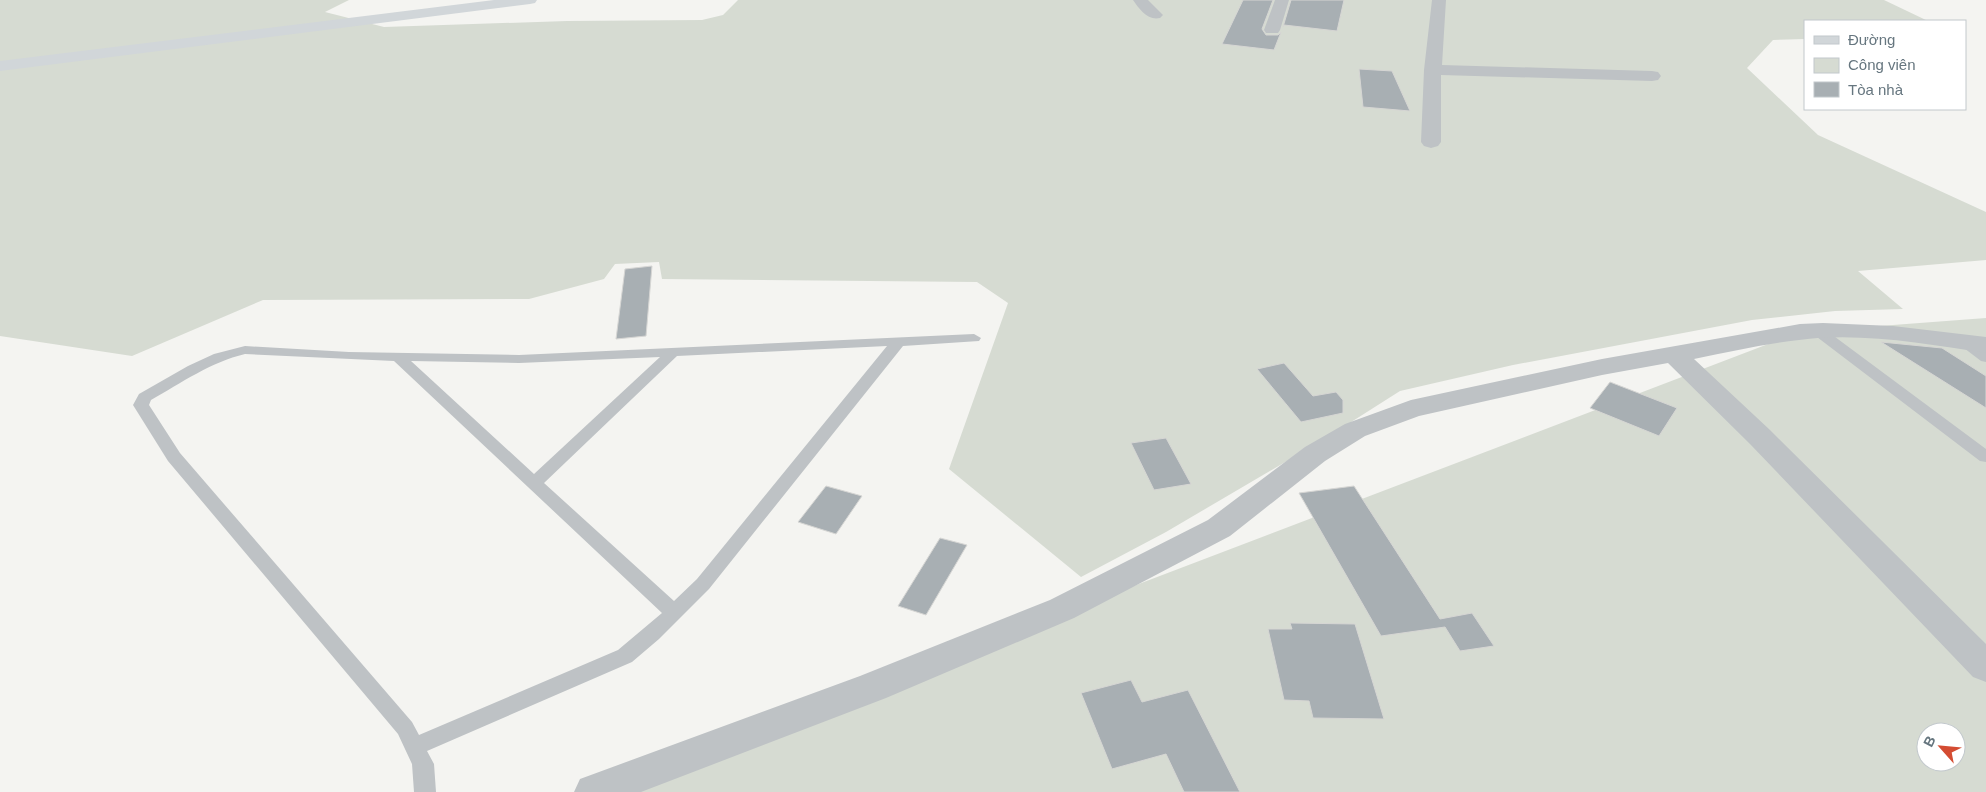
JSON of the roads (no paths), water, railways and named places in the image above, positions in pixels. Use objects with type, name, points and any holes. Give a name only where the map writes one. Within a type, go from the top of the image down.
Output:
[{"type":"main road","points":[[0,59],[478,0]]},
{"type":"main road","points":[[0,66],[530,0]]},
{"type":"street","points":[[1140,0],[1155,15]]},
{"type":"street","points":[[1272,30],[1282,0]]},
{"type":"street","points":[[1431,142],[1433,70],[1439,0]]},
{"type":"street","points":[[1433,70],[1652,76]]},
{"type":"street","points":[[594,792],[873,687],[1062,609],[1219,528],[1315,454],[1356,430],[1411,409],[1674,354],[1791,333],[1833,329],[1877,332],[1979,349]]},
{"type":"street","points":[[1674,354],[1760,437],[1986,667]]},
{"type":"lane","points":[[1818,331],[1986,457]]},
{"type":"lane","points":[[425,792],[422,764],[405,728],[174,457],[141,405],[144,397],[232,352],[245,350],[399,358],[519,359],[974,338]]},
{"type":"lane","points":[[414,747],[625,656],[652,634],[703,584],[899,341]]},
{"type":"lane","points":[[534,483],[673,352]]},
{"type":"lane","points":[[399,358],[674,613]]}]
